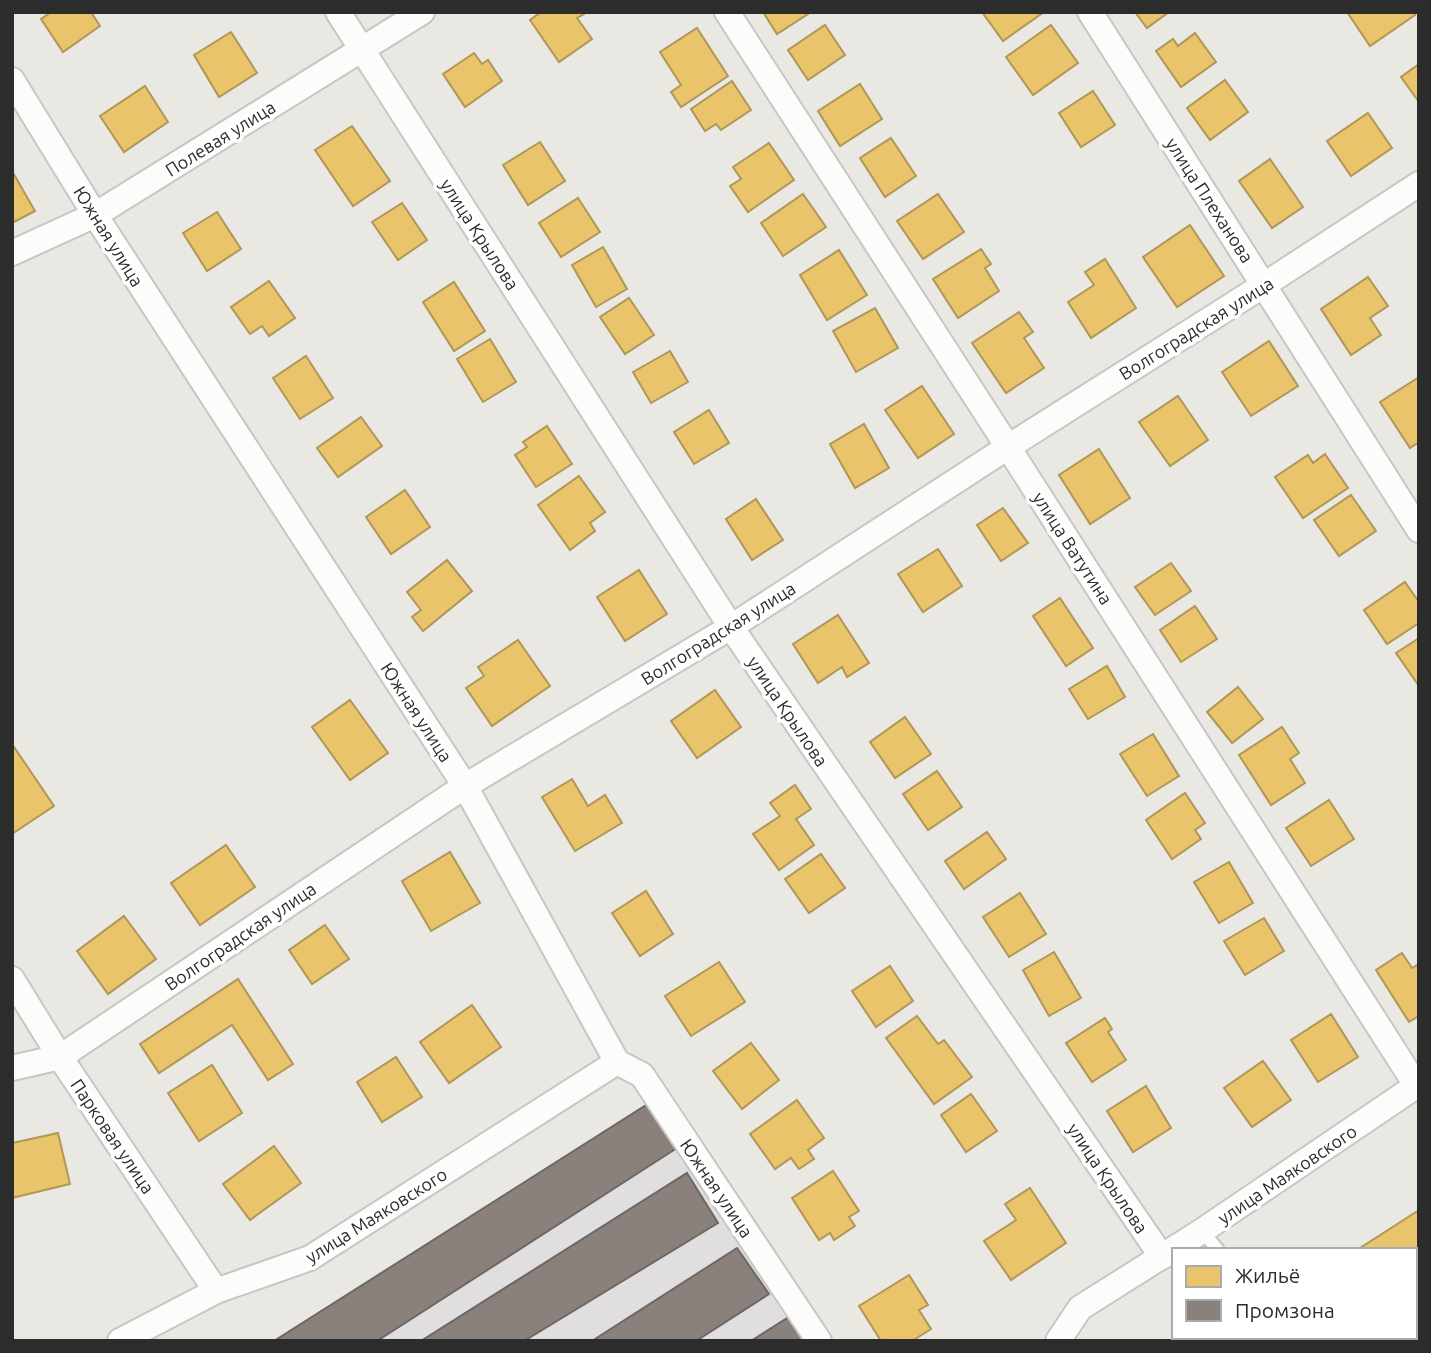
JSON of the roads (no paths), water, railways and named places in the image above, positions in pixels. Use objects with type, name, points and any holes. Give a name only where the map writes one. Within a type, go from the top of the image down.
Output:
[{"type":"street","name":"улица Крылова","points":[[338,12],[731,627],[1162,1257]]},
{"type":"street","name":"Полевая улица","points":[[12,253],[95,215],[422,12]]},
{"type":"street","name":"улица Ватутина","points":[[727,12],[1417,1084]]},
{"type":"street","name":"улица Плеханова","points":[[1090,12],[1419,530]]},
{"type":"street","name":"Южная улица","points":[[12,80],[95,215],[465,786],[617,1062],[642,1075],[819,1341]]},
{"type":"street","name":"Волгоградская улица","points":[[12,1068],[60,1057],[465,786],[731,627],[1419,184]]},
{"type":"street","name":"Парковая улица","points":[[12,979],[60,1057],[216,1291]]},
{"type":"street","name":"улица Маяковского","points":[[120,1341],[216,1291],[310,1258],[617,1062]]},
{"type":"street","name":"улица Маяковского","points":[[1189,1248],[1210,1241],[1417,1084]]},
{"type":"street","name":"улица Маяковского","points":[[1058,1341],[1080,1308],[1162,1257],[1172,1254]]}]
